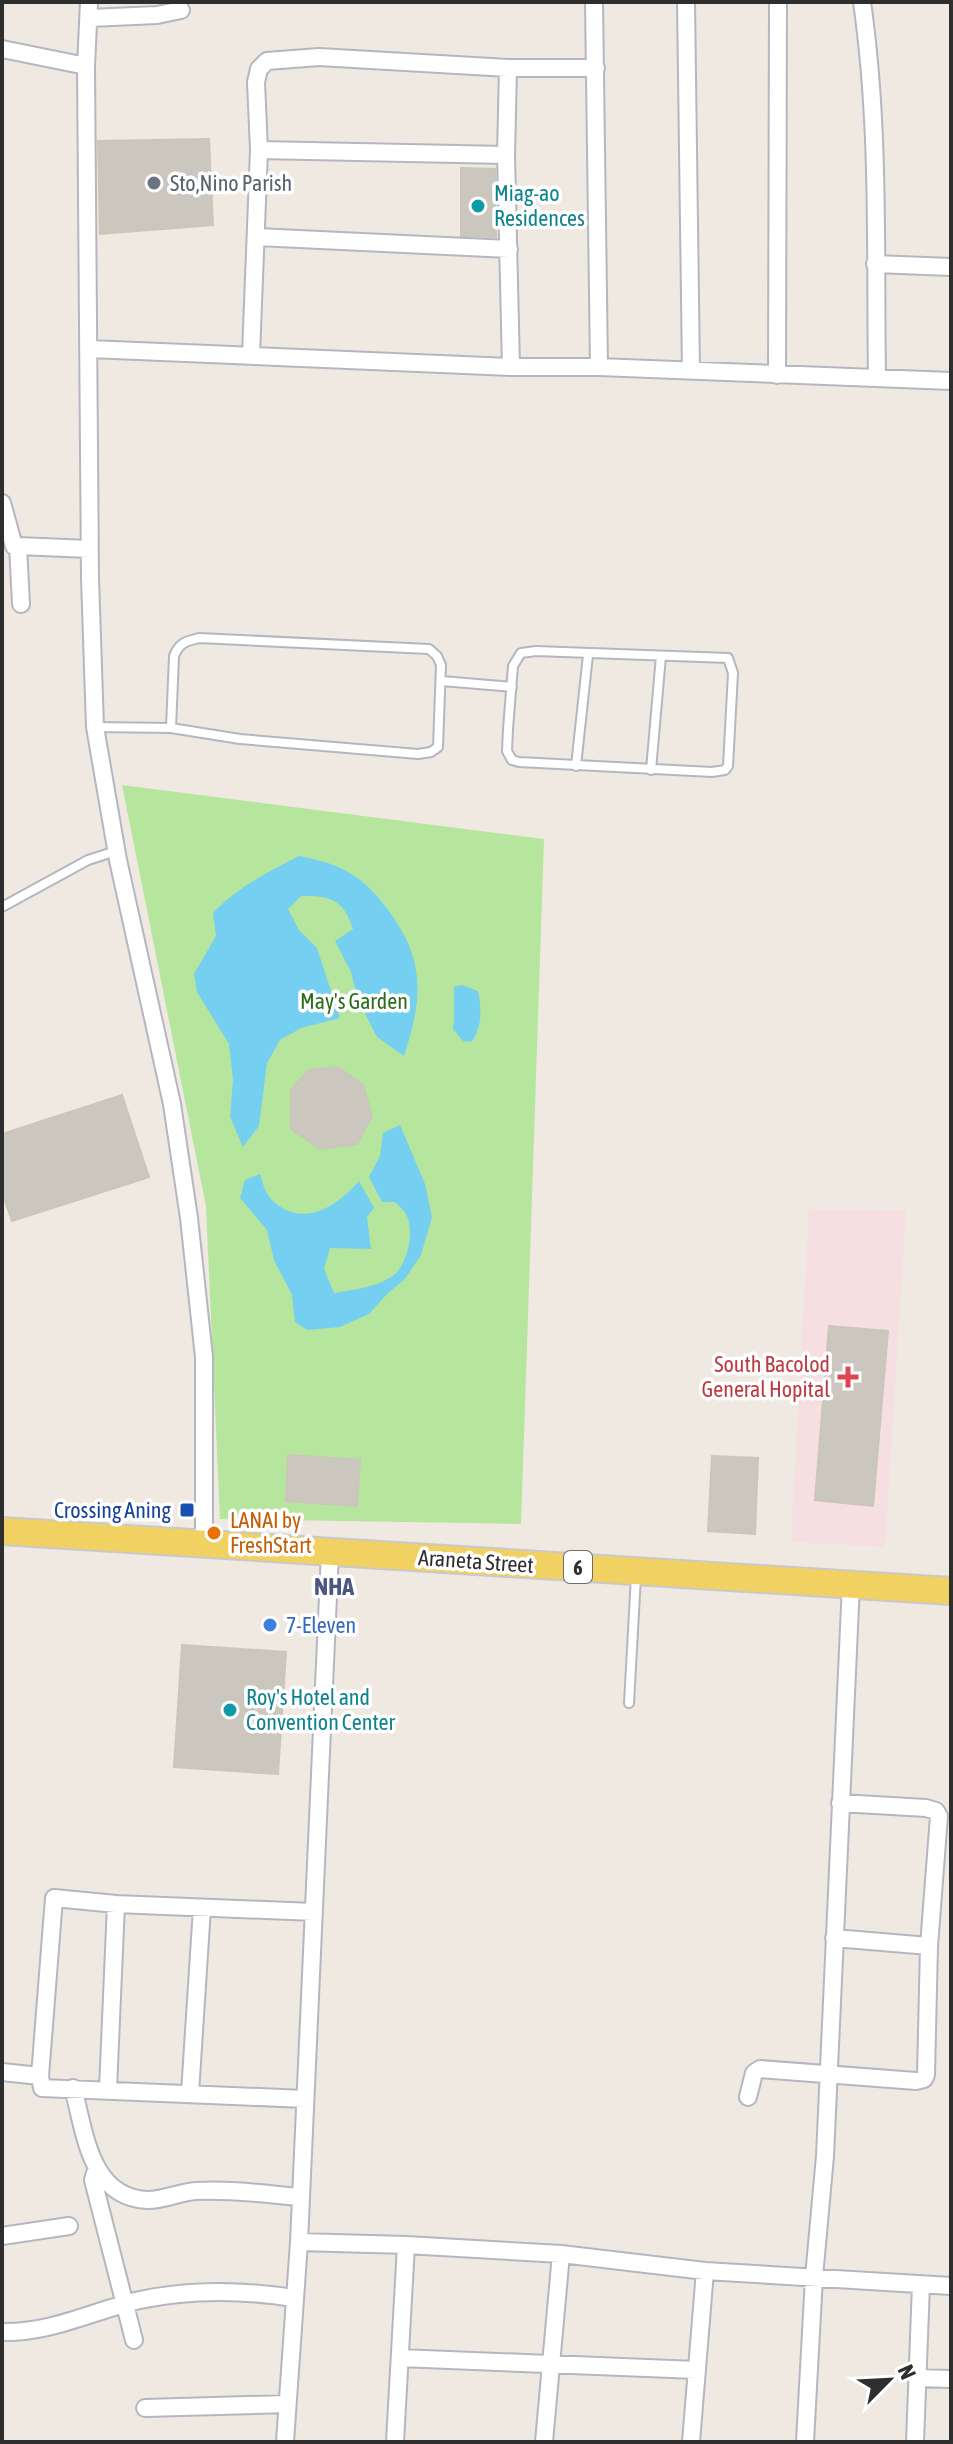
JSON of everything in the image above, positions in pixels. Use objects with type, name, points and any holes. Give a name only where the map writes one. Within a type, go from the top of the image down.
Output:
[{"type":"main road","name":"Araneta Street","points":[[2,1531],[951,1591]]},
{"type":"street","points":[[594,2],[599,367]]},
{"type":"street","points":[[686,2],[691,371]]},
{"type":"street","points":[[777,375],[778,2]]},
{"type":"street","points":[[862,2],[874,127],[877,201],[877,377]]},
{"type":"street","points":[[181,10],[157,15],[89,10],[86,66],[89,549],[95,727],[116,851],[172,1104],[189,1218],[204,1357],[204,1544]]},
{"type":"street","points":[[2,49],[86,66]]},
{"type":"street","points":[[251,355],[259,150],[256,82],[259,69],[267,61],[319,57],[508,68],[596,68]]},
{"type":"street","points":[[508,68],[506,155],[511,367]]},
{"type":"street","points":[[259,150],[506,155]]},
{"type":"street","points":[[257,237],[509,249]]},
{"type":"street","points":[[875,264],[951,267]]},
{"type":"street","points":[[90,349],[951,381]]},
{"type":"street","points":[[2,503],[14,546],[89,549]]},
{"type":"street","points":[[18,546],[21,604]]},
{"type":"street","points":[[285,2442],[299,2242],[330,1552]]},
{"type":"street","points":[[805,2442],[814,2277],[825,2156],[851,1584]]},
{"type":"street","points":[[748,2097],[754,2073],[760,2069],[924,2079],[926,2075],[929,1946],[939,1816],[936,1811],[926,1808],[840,1803]]},
{"type":"street","points":[[305,2099],[42,2088],[40,2076],[54,1898],[116,1904],[314,1912]]},
{"type":"street","points":[[108,2089],[116,1904]]},
{"type":"street","points":[[190,2093],[202,1908]]},
{"type":"street","points":[[834,1938],[929,1946]]},
{"type":"street","points":[[2,2072],[40,2076]]},
{"type":"street","points":[[73,2088],[96,2170],[117,2193],[145,2200],[196,2191],[300,2197]]},
{"type":"street","points":[[96,2170],[93,2180],[134,2340]]},
{"type":"street","points":[[2,2236],[69,2226]]},
{"type":"street","points":[[299,2242],[561,2254],[705,2271],[951,2286]]},
{"type":"street","points":[[395,2442],[406,2245]]},
{"type":"street","points":[[544,2442],[561,2254]]},
{"type":"street","points":[[691,2442],[705,2271]]},
{"type":"street","points":[[915,2442],[921,2284]]},
{"type":"street","points":[[2,2332],[30,2333],[125,2305],[200,2291],[253,2292],[294,2298]]},
{"type":"street","points":[[400,2358],[696,2370]]},
{"type":"street","points":[[918,2378],[951,2379]]},
{"type":"street","points":[[145,2408],[287,2404]]},
{"type":"lane","points":[[95,727],[171,728],[240,739],[418,754],[431,752],[438,747],[439,739],[442,681],[437,656],[429,649],[199,638],[178,646],[174,656],[171,728]]},
{"type":"lane","points":[[536,651],[588,655],[728,658],[733,673],[730,759],[725,770],[576,766],[519,762],[509,757],[506,746],[513,666],[521,653],[536,651]]},
{"type":"lane","points":[[576,766],[588,655]]},
{"type":"lane","points":[[651,770],[661,656]]},
{"type":"lane","points":[[442,681],[512,687]]},
{"type":"lane","points":[[2,907],[88,860],[116,851]]},
{"type":"lane","points":[[629,1703],[636,1571]]},
{"type":"shaded area","name":"South Bacolod General Hopital","points":[[809,1209],[906,1211],[885,1547],[791,1542]]},
{"type":"green space","name":"May's Garden","points":[[122,785],[544,839],[521,1524],[220,1519],[206,1206]]},
{"type":"water","points":[[299,856],[328,863],[352,874],[372,890],[391,914],[410,949],[415,966],[417,999],[414,1017],[404,1056],[377,1037],[358,1000],[351,972],[335,941],[353,929],[345,911],[328,898],[301,896],[288,909],[299,930],[317,948],[340,1018],[301,1028],[280,1040],[267,1063],[259,1126],[243,1147],[230,1117],[233,1080],[229,1044],[197,992],[194,974],[216,936],[213,913],[243,888]]},
{"type":"water","points":[[462,985],[478,991],[479,1025],[471,1042],[463,1041],[453,1029],[454,987]]},
{"type":"water","points":[[400,1125],[425,1184],[432,1217],[421,1255],[405,1279],[369,1314],[340,1327],[307,1330],[295,1322],[292,1295],[274,1260],[267,1230],[240,1198],[245,1180],[260,1174],[265,1190],[281,1208],[305,1214],[329,1207],[359,1181],[374,1208],[367,1217],[371,1249],[330,1248],[324,1269],[334,1293],[373,1285],[399,1270],[408,1247],[410,1230],[406,1214],[395,1202],[382,1202],[369,1177],[380,1156],[383,1133]]},
{"type":"building","name":"Sto,Nino Parish","points":[[209,139],[213,225],[100,234],[98,141]]},
{"type":"building","name":"Miag-ao Residences","points":[[461,168],[495,169],[496,237],[461,236]]},
{"type":"building","points":[[338,1067],[363,1085],[372,1116],[357,1144],[320,1149],[291,1129],[291,1090],[309,1070]]},
{"type":"building","points":[[122,1095],[149,1177],[12,1221],[2,1192],[2,1134]]},
{"type":"building","points":[[829,1326],[888,1331],[873,1506],[815,1500]]},
{"type":"building","points":[[288,1455],[360,1460],[357,1506],[286,1501]]},
{"type":"building","points":[[712,1456],[758,1458],[755,1534],[708,1531]]},
{"type":"building","name":"Roy's Hotel and Convention Center","points":[[182,1645],[286,1652],[278,1774],[174,1767]]},
{"type":"place","name":"Sto,Nino Parish","points":[[154,183]]},
{"type":"place","name":"Miag-ao Residences","points":[[478,206]]},
{"type":"place","name":"South Bacolod General Hopital","points":[[848,1377]]},
{"type":"place","name":"Crossing Aning","points":[[187,1510]]},
{"type":"place","name":"LANAI by FreshStart","points":[[214,1533]]},
{"type":"place","name":"7-Eleven","points":[[270,1625]]},
{"type":"place","name":"Roy's Hotel and Convention Center","points":[[230,1710]]},
{"type":"district","name":"NHA","points":[[334,1586]]}]
